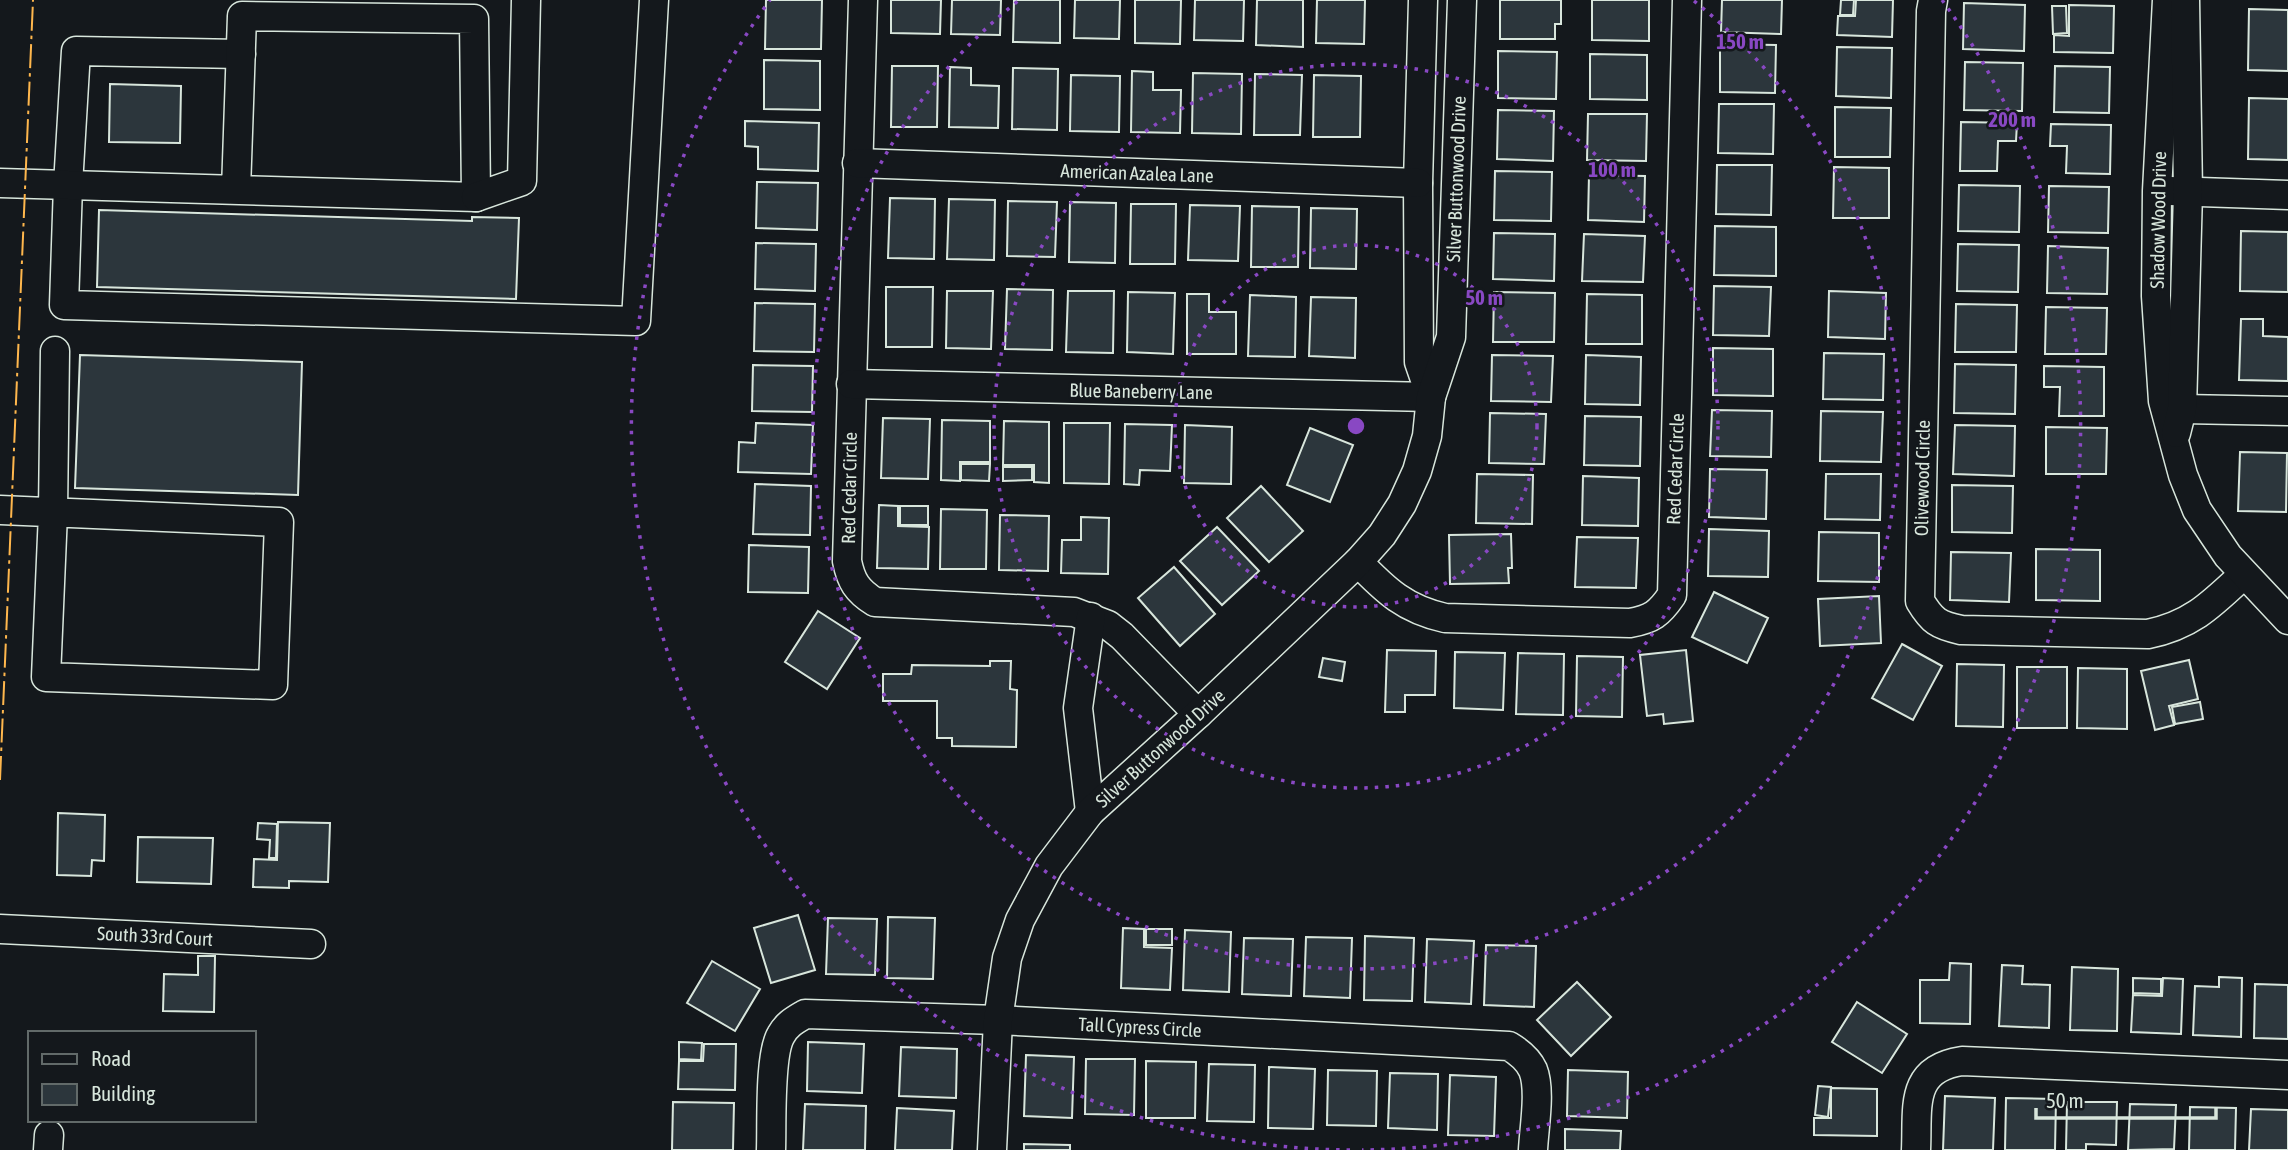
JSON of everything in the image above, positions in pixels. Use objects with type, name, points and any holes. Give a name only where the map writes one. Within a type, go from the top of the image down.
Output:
[{"type":"street","points":[[0,183],[476,197],[522,181],[526,0]]},
{"type":"street","points":[[241,54],[76,51],[64,305],[636,321],[654,0]]},
{"type":"street","name":"Red Cedar Circle","points":[[863,0],[847,561],[850,578],[860,593],[875,602],[1056,610],[1091,617],[1122,636],[1198,714]]},
{"type":"street","name":"Silver Buttonwood Drive","points":[[1423,0],[1418,183],[1419,362],[1431,397]]},
{"type":"street","name":"Silver Buttonwood Drive","points":[[992,1150],[998,1020],[1007,958],[1020,920],[1049,866],[1090,812],[1358,562],[1382,535],[1402,504],[1412,482],[1427,436],[1431,397],[1451,337],[1462,0]]},
{"type":"street","name":"Red Cedar Circle","points":[[1358,562],[1394,597],[1427,614],[1446,618],[1630,623],[1647,620],[1662,610],[1672,595],[1687,0]]},
{"type":"street","name":"Olivewood Circle","points":[[1933,0],[1920,601],[1929,616],[1943,626],[1961,631],[2148,634],[2167,630],[2201,614],[2244,574]]},
{"type":"street","name":"Shadow Wood Drive","points":[[2167,0],[2157,191],[2156,296],[2163,401],[2183,475],[2197,510],[2216,541],[2288,620]]},
{"type":"street","name":"Shadow Wood Drive","points":[[2174,439],[2182,409],[2188,192],[2185,0]]},
{"type":"street","points":[[236,190],[242,8],[474,9],[476,197]]},
{"type":"street","name":"American Azalea Lane","points":[[857,163],[1418,183]]},
{"type":"street","points":[[2157,191],[2288,195]]},
{"type":"street","points":[[0,510],[53,513],[279,522],[273,685],[46,677],[53,513],[55,351]]},
{"type":"street","name":"Blue Baneberry Lane","points":[[851,384],[1431,397]]},
{"type":"street","points":[[2182,409],[2288,411]]},
{"type":"street","points":[[1090,812],[1078,708],[1091,617]]},
{"type":"street","name":"South 33rd Court","points":[[0,929],[311,944]]},
{"type":"street","name":"Tall Cypress Circle","points":[[771,1150],[775,1054],[779,1037],[790,1023],[805,1014],[998,1020],[1509,1046],[1524,1056],[1533,1071],[1536,1088],[1533,1150]]},
{"type":"street","points":[[1916,1150],[1920,1087],[1930,1073],[1945,1063],[1962,1061],[2288,1075]]},
{"type":"building","points":[[766,0],[822,0],[821,49],[765,49]]},
{"type":"building","points":[[891,0],[941,0],[940,34],[891,33]]},
{"type":"building","points":[[952,0],[1001,0],[1000,35],[951,34]]},
{"type":"building","points":[[1014,0],[1060,0],[1060,43],[1013,42]]},
{"type":"building","points":[[1075,0],[1120,0],[1119,39],[1074,38]]},
{"type":"building","points":[[1135,0],[1181,0],[1180,44],[1135,43]]},
{"type":"building","points":[[1195,0],[1244,0],[1243,41],[1194,40]]},
{"type":"building","points":[[1257,0],[1303,0],[1303,47],[1256,45]]},
{"type":"building","points":[[1317,0],[1365,0],[1364,44],[1316,43]]},
{"type":"building","points":[[1500,0],[1561,0],[1561,24],[1555,24],[1555,39],[1500,39]]},
{"type":"building","points":[[1592,0],[1649,0],[1649,41],[1592,40]]},
{"type":"building","points":[[1722,0],[1782,0],[1781,34],[1721,32]]},
{"type":"building","points":[[1841,0],[1854,0],[1853,15],[1840,15]]},
{"type":"building","points":[[1856,0],[1893,0],[1892,37],[1837,35],[1838,16],[1855,16]]},
{"type":"building","points":[[1964,3],[2025,5],[2024,51],[1963,49]]},
{"type":"building","points":[[2069,5],[2114,6],[2113,53],[2054,52],[2054,35],[2069,36]]},
{"type":"building","points":[[2052,6],[2066,6],[2067,33],[2053,34]]},
{"type":"building","points":[[2249,9],[2288,10],[2288,71],[2248,70]]},
{"type":"building","points":[[1720,44],[1776,45],[1775,93],[1720,92]]},
{"type":"building","points":[[1837,47],[1892,48],[1891,98],[1836,96]]},
{"type":"building","points":[[1498,51],[1557,52],[1556,99],[1498,98]]},
{"type":"building","points":[[1590,54],[1647,55],[1647,100],[1590,99]]},
{"type":"building","points":[[764,60],[820,61],[820,110],[764,109]]},
{"type":"building","points":[[1965,62],[2023,63],[2022,111],[1964,110]]},
{"type":"building","points":[[892,66],[938,66],[937,127],[891,127]]},
{"type":"building","points":[[2055,66],[2110,67],[2109,113],[2054,112]]},
{"type":"building","points":[[950,67],[971,68],[971,85],[999,86],[998,128],[949,127]]},
{"type":"building","points":[[1013,68],[1058,69],[1057,130],[1012,129]]},
{"type":"building","points":[[1132,71],[1153,72],[1153,90],[1181,90],[1180,133],[1131,132]]},
{"type":"building","points":[[1193,73],[1242,74],[1241,134],[1192,133]]},
{"type":"building","points":[[1255,74],[1302,75],[1300,135],[1254,135]]},
{"type":"building","points":[[1071,75],[1120,76],[1119,132],[1070,131]]},
{"type":"building","points":[[1314,75],[1361,76],[1360,137],[1313,137]]},
{"type":"building","points":[[110,84],[181,86],[180,143],[109,142]]},
{"type":"building","points":[[2249,98],[2288,99],[2288,160],[2248,159]]},
{"type":"building","points":[[1719,104],[1774,104],[1773,154],[1718,153]]},
{"type":"building","points":[[1835,107],[1891,108],[1890,157],[1835,157]]},
{"type":"building","points":[[1498,110],[1554,111],[1553,161],[1497,159]]},
{"type":"building","points":[[1588,114],[1647,114],[1646,161],[1587,160]]},
{"type":"building","points":[[745,121],[819,123],[818,171],[758,169],[758,147],[745,146]]},
{"type":"building","points":[[1961,122],[2017,123],[2016,141],[1998,141],[1997,171],[1960,171]]},
{"type":"building","points":[[2051,124],[2111,125],[2110,174],[2066,173],[2067,146],[2050,146]]},
{"type":"building","points":[[1717,165],[1772,165],[1771,215],[1716,214]]},
{"type":"building","points":[[1834,167],[1889,168],[1889,218],[1833,218]]},
{"type":"building","points":[[1495,171],[1552,172],[1551,221],[1494,220]]},
{"type":"building","points":[[1589,175],[1645,176],[1644,222],[1588,220]]},
{"type":"building","points":[[757,182],[818,183],[817,230],[756,228]]},
{"type":"building","points":[[1959,185],[2020,186],[2019,232],[1958,231]]},
{"type":"building","points":[[2049,186],[2109,187],[2108,233],[2048,232]]},
{"type":"building","points":[[890,198],[935,199],[934,259],[888,258]]},
{"type":"building","points":[[949,199],[995,200],[994,260],[947,259]]},
{"type":"building","points":[[1008,201],[1057,202],[1055,257],[1007,256]]},
{"type":"building","points":[[1070,202],[1116,203],[1115,263],[1069,262]]},
{"type":"building","points":[[1131,204],[1176,204],[1175,264],[1130,264]]},
{"type":"building","points":[[1190,205],[1240,206],[1238,261],[1188,260]]},
{"type":"building","points":[[1252,206],[1299,207],[1298,267],[1251,267]]},
{"type":"building","points":[[1311,208],[1357,209],[1356,269],[1310,268]]},
{"type":"building","points":[[99,210],[472,221],[472,217],[519,218],[516,299],[97,287]]},
{"type":"building","points":[[1715,226],[1776,227],[1776,276],[1714,275]]},
{"type":"building","points":[[2241,231],[2288,232],[2288,292],[2240,291]]},
{"type":"building","points":[[1494,233],[1555,234],[1554,281],[1493,279]]},
{"type":"building","points":[[1584,234],[1645,236],[1643,282],[1582,281]]},
{"type":"building","points":[[756,243],[816,244],[815,291],[755,289]]},
{"type":"building","points":[[1958,244],[2019,245],[2018,292],[1957,291]]},
{"type":"building","points":[[2048,246],[2108,248],[2107,294],[2047,293]]},
{"type":"building","points":[[1714,286],[1771,287],[1769,336],[1713,335]]},
{"type":"building","points":[[886,287],[933,287],[932,347],[886,347]]},
{"type":"building","points":[[1007,289],[1053,290],[1052,350],[1005,349]]},
{"type":"building","points":[[947,291],[993,291],[991,349],[946,348]]},
{"type":"building","points":[[1068,291],[1114,291],[1113,353],[1066,352]]},
{"type":"building","points":[[1829,291],[1886,293],[1885,339],[1828,337]]},
{"type":"building","points":[[1128,292],[1175,293],[1173,354],[1127,352]]},
{"type":"building","points":[[1494,292],[1555,293],[1554,342],[1493,342]]},
{"type":"building","points":[[1187,294],[1209,294],[1209,312],[1236,312],[1236,354],[1187,354]]},
{"type":"building","points":[[1587,294],[1642,295],[1642,344],[1586,344]]},
{"type":"building","points":[[1250,295],[1296,297],[1295,357],[1248,356]]},
{"type":"building","points":[[1311,297],[1356,298],[1355,358],[1309,356]]},
{"type":"building","points":[[755,303],[815,304],[814,352],[754,351]]},
{"type":"building","points":[[1956,304],[2017,305],[2016,352],[1955,352]]},
{"type":"building","points":[[2046,307],[2107,308],[2106,354],[2045,354]]},
{"type":"building","points":[[2241,319],[2263,319],[2263,336],[2288,337],[2288,381],[2239,380]]},
{"type":"building","points":[[1713,348],[1773,349],[1773,396],[1713,395]]},
{"type":"building","points":[[1824,353],[1884,354],[1883,400],[1823,399]]},
{"type":"building","points":[[80,355],[302,362],[298,495],[75,488]]},
{"type":"building","points":[[1492,355],[1553,356],[1551,402],[1491,401]]},
{"type":"building","points":[[1586,355],[1641,357],[1640,405],[1585,404]]},
{"type":"building","points":[[1955,364],[2016,365],[2015,414],[1954,413]]},
{"type":"building","points":[[753,365],[813,366],[812,412],[752,411]]},
{"type":"building","points":[[2044,366],[2104,367],[2104,416],[2059,416],[2060,387],[2044,387]]},
{"type":"building","points":[[1712,410],[1772,411],[1771,457],[1710,456]]},
{"type":"building","points":[[1821,411],[1883,412],[1881,462],[1820,461]]},
{"type":"building","points":[[1490,413],[1546,414],[1544,464],[1489,463]]},
{"type":"building","points":[[1585,416],[1641,417],[1640,466],[1584,465]]},
{"type":"building","points":[[883,418],[930,419],[928,479],[881,478]]},
{"type":"building","points":[[942,420],[990,421],[990,462],[960,462],[960,481],[941,480]]},
{"type":"building","points":[[1004,421],[1049,422],[1049,483],[1034,482],[1034,465],[1003,465]]},
{"type":"building","points":[[756,423],[813,425],[811,474],[738,472],[739,442],[755,443]]},
{"type":"building","points":[[1064,423],[1110,423],[1109,484],[1064,483]]},
{"type":"building","points":[[1125,424],[1172,425],[1170,471],[1140,470],[1139,485],[1124,484]]},
{"type":"building","points":[[1185,425],[1232,427],[1231,484],[1184,483]]},
{"type":"building","points":[[1955,425],[2015,426],[2014,476],[1953,474]]},
{"type":"building","points":[[2046,427],[2107,428],[2106,474],[2046,474]]},
{"type":"building","points":[[1310,428],[1353,445],[1330,502],[1287,485]]},
{"type":"building","points":[[2240,452],[2287,453],[2286,512],[2238,511]]},
{"type":"building","points":[[961,464],[990,464],[989,481],[961,480]]},
{"type":"building","points":[[1003,467],[1032,467],[1032,480],[1003,481]]},
{"type":"building","points":[[1710,469],[1767,470],[1766,519],[1709,517]]},
{"type":"building","points":[[1477,474],[1533,475],[1532,524],[1476,523]]},
{"type":"building","points":[[1826,474],[1881,474],[1880,520],[1825,519]]},
{"type":"building","points":[[1583,476],[1639,478],[1638,526],[1582,525]]},
{"type":"building","points":[[755,484],[811,486],[810,535],[753,534]]},
{"type":"building","points":[[1952,485],[2013,486],[2012,533],[1952,532]]},
{"type":"building","points":[[1261,486],[1303,531],[1269,562],[1227,518]]},
{"type":"building","points":[[879,505],[898,506],[898,526],[929,527],[928,569],[877,568]]},
{"type":"building","points":[[900,506],[928,506],[928,525],[900,525]]},
{"type":"building","points":[[941,509],[987,510],[986,569],[940,569]]},
{"type":"building","points":[[1000,515],[1049,516],[1048,571],[999,570]]},
{"type":"building","points":[[1081,517],[1109,518],[1108,574],[1061,573],[1062,540],[1081,540]]},
{"type":"building","points":[[1217,527],[1259,571],[1222,605],[1180,561]]},
{"type":"building","points":[[1709,529],[1769,531],[1768,577],[1708,576]]},
{"type":"building","points":[[1819,532],[1879,533],[1879,582],[1818,581]]},
{"type":"building","points":[[1511,534],[1512,568],[1508,568],[1509,583],[1450,584],[1449,535]]},
{"type":"building","points":[[1577,537],[1638,538],[1636,588],[1575,587]]},
{"type":"building","points":[[749,545],[809,547],[808,593],[748,592]]},
{"type":"building","points":[[2036,549],[2100,550],[2100,601],[2036,600]]},
{"type":"building","points":[[1951,552],[2011,553],[2009,602],[1950,600]]},
{"type":"building","points":[[1174,567],[1215,614],[1180,646],[1138,598]]},
{"type":"building","points":[[1714,592],[1768,618],[1747,663],[1692,637]]},
{"type":"building","points":[[1879,596],[1881,643],[1820,646],[1818,599]]},
{"type":"building","points":[[818,611],[860,638],[827,689],[785,662]]},
{"type":"building","points":[[1902,644],[1942,666],[1913,720],[1872,698]]},
{"type":"building","points":[[1387,650],[1436,651],[1435,695],[1405,695],[1405,712],[1385,712]]},
{"type":"building","points":[[1686,650],[1693,721],[1664,724],[1663,714],[1647,716],[1640,655]]},
{"type":"building","points":[[1455,652],[1505,653],[1503,710],[1454,708]]},
{"type":"building","points":[[1518,653],[1564,654],[1563,715],[1516,714]]},
{"type":"building","points":[[1577,656],[1623,657],[1622,717],[1576,716]]},
{"type":"building","points":[[1323,658],[1345,662],[1342,681],[1319,677]]},
{"type":"building","points":[[2189,660],[2198,699],[2169,706],[2174,725],[2155,730],[2141,671]]},
{"type":"building","points":[[990,661],[1011,661],[1010,689],[1017,690],[1016,747],[952,746],[952,738],[937,738],[937,701],[883,701],[883,674],[911,674],[912,665],[990,666]]},
{"type":"building","points":[[1957,664],[2004,665],[2003,727],[1956,726]]},
{"type":"building","points":[[2017,667],[2067,667],[2067,728],[2017,728]]},
{"type":"building","points":[[2078,668],[2127,669],[2127,729],[2077,728]]},
{"type":"building","points":[[2200,702],[2203,719],[2175,724],[2172,707]]},
{"type":"building","points":[[58,813],[105,815],[104,861],[92,860],[91,876],[57,875]]},
{"type":"building","points":[[278,822],[330,823],[328,882],[289,881],[289,888],[253,887],[254,859],[277,860]]},
{"type":"building","points":[[258,823],[277,824],[276,858],[269,858],[270,840],[257,839]]},
{"type":"building","points":[[138,837],[213,838],[211,884],[137,882]]},
{"type":"building","points":[[798,915],[815,970],[771,983],[754,928]]},
{"type":"building","points":[[888,917],[935,918],[933,979],[887,978]]},
{"type":"building","points":[[828,918],[877,919],[875,975],[826,974]]},
{"type":"building","points":[[1123,928],[1144,929],[1144,947],[1172,948],[1170,990],[1121,988]]},
{"type":"building","points":[[1146,929],[1172,929],[1172,945],[1146,945]]},
{"type":"building","points":[[1185,930],[1231,932],[1229,992],[1183,990]]},
{"type":"building","points":[[1365,936],[1414,938],[1412,1001],[1364,1000]]},
{"type":"building","points":[[1306,937],[1352,938],[1350,998],[1304,996]]},
{"type":"building","points":[[1244,938],[1293,939],[1291,996],[1242,994]]},
{"type":"building","points":[[1427,939],[1474,941],[1471,1004],[1425,1002]]},
{"type":"building","points":[[1486,945],[1536,946],[1534,1007],[1484,1005]]},
{"type":"building","points":[[198,956],[215,956],[214,1012],[163,1011],[164,974],[198,975]]},
{"type":"building","points":[[712,961],[760,989],[735,1031],[687,1003]]},
{"type":"building","points":[[1950,963],[1971,964],[1970,1024],[1920,1023],[1920,980],[1949,980]]},
{"type":"building","points":[[2002,965],[2023,966],[2022,984],[2050,985],[2049,1028],[1999,1026]]},
{"type":"building","points":[[2072,967],[2118,969],[2117,1031],[2070,1030]]},
{"type":"building","points":[[2219,977],[2242,978],[2241,1037],[2193,1035],[2195,986],[2219,987]]},
{"type":"building","points":[[2133,978],[2161,979],[2161,994],[2133,993]]},
{"type":"building","points":[[2163,978],[2183,979],[2181,1034],[2131,1032],[2133,995],[2162,996]]},
{"type":"building","points":[[1577,982],[1611,1017],[1571,1056],[1537,1020]]},
{"type":"building","points":[[2255,984],[2288,985],[2288,1039],[2254,1038]]},
{"type":"building","points":[[1857,1002],[1907,1034],[1882,1073],[1832,1042]]},
{"type":"building","points":[[679,1042],[702,1043],[701,1060],[679,1059]]},
{"type":"building","points":[[808,1042],[864,1044],[862,1093],[807,1091]]},
{"type":"building","points":[[704,1044],[736,1044],[735,1090],[678,1089],[679,1061],[703,1061]]},
{"type":"building","points":[[901,1047],[957,1049],[956,1098],[899,1096]]},
{"type":"building","points":[[1026,1055],[1074,1057],[1072,1118],[1024,1116]]},
{"type":"building","points":[[1086,1059],[1135,1059],[1134,1115],[1085,1114]]},
{"type":"building","points":[[1146,1061],[1196,1062],[1195,1118],[1146,1118]]},
{"type":"building","points":[[1209,1064],[1255,1065],[1254,1122],[1207,1121]]},
{"type":"building","points":[[1269,1067],[1315,1069],[1313,1129],[1268,1128]]},
{"type":"building","points":[[1328,1070],[1377,1071],[1376,1126],[1327,1125]]},
{"type":"building","points":[[1568,1070],[1628,1072],[1627,1118],[1567,1116]]},
{"type":"building","points":[[1390,1073],[1438,1074],[1437,1130],[1388,1128]]},
{"type":"building","points":[[1450,1075],[1496,1077],[1494,1136],[1448,1135]]},
{"type":"building","points":[[1818,1086],[1831,1087],[1828,1117],[1815,1115]]},
{"type":"building","points":[[1831,1088],[1877,1089],[1877,1136],[1814,1135],[1814,1118],[1831,1118]]},
{"type":"building","points":[[1945,1096],[1995,1098],[1993,1150],[1943,1150]]},
{"type":"building","points":[[2006,1098],[2056,1099],[2055,1150],[2005,1150]]},
{"type":"building","points":[[673,1102],[734,1103],[733,1150],[672,1150]]},
{"type":"building","points":[[2067,1102],[2117,1102],[2116,1145],[2086,1144],[2086,1150],[2066,1150]]},
{"type":"building","points":[[805,1104],[866,1106],[865,1150],[803,1150]]},
{"type":"building","points":[[2130,1104],[2176,1105],[2174,1149],[2128,1150]]},
{"type":"building","points":[[2190,1107],[2236,1108],[2235,1150],[2189,1150]]},
{"type":"building","points":[[897,1108],[954,1111],[952,1150],[895,1150]]},
{"type":"building","points":[[2251,1109],[2288,1110],[2288,1150],[2249,1150]]},
{"type":"building","points":[[1565,1129],[1621,1131],[1620,1150],[1565,1150]]},
{"type":"building","points":[[1024,1144],[1070,1145],[1070,1150],[1024,1150]]},
{"type":"power","points":[[0,780],[33,0]]}]
